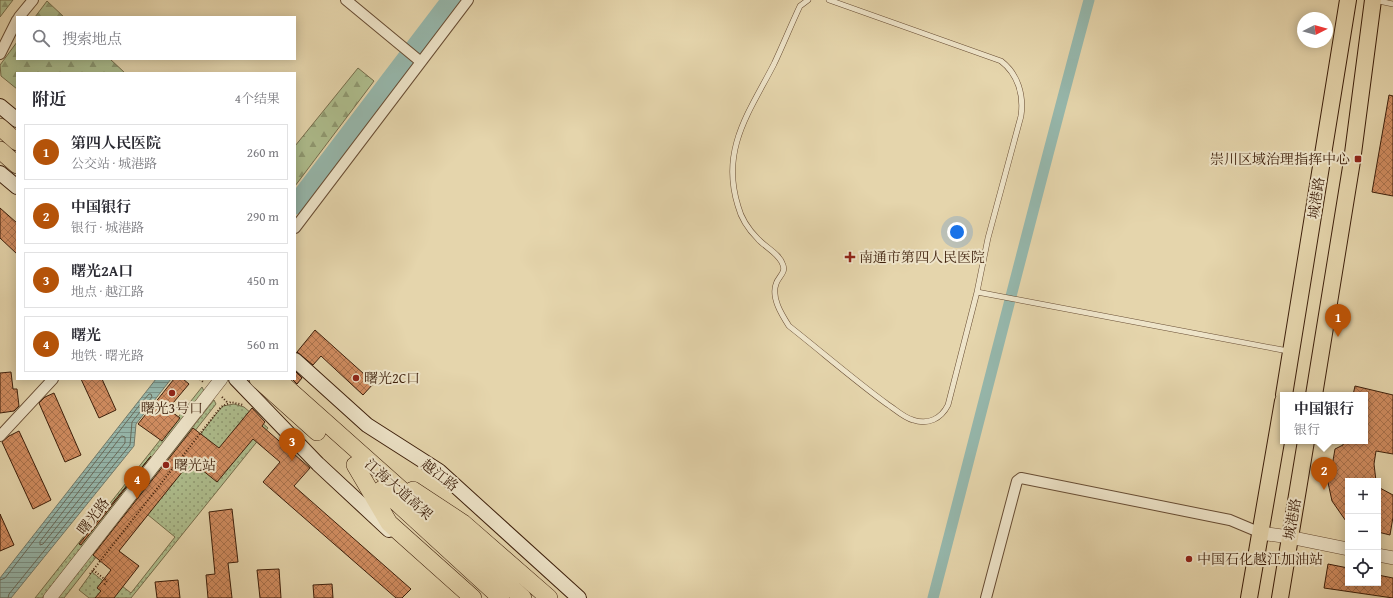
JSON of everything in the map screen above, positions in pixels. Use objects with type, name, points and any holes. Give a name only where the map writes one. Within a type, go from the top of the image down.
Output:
[{"type":"highway","points":[[0,127],[16,141]]},
{"type":"highway","points":[[0,150],[16,164]]},
{"type":"highway","name":"江海大道高架","points":[[259,380],[358,460],[523,598]]},
{"type":"highway","name":"江海大道高架","points":[[278,380],[358,460],[501,598]]},
{"type":"highway","points":[[358,460],[389,523],[473,598]]},
{"type":"highway","points":[[358,460],[463,523],[549,598]]},
{"type":"main road","name":"城港路","points":[[1284,392],[1348,0]]},
{"type":"main road","points":[[1314,392],[1352,160],[1373,0]]},
{"type":"main road","points":[[0,106],[16,119]]},
{"type":"main road","points":[[0,173],[16,186]]},
{"type":"main road","name":"越江路","points":[[296,361],[366,425],[439,471],[578,598]]},
{"type":"main road","points":[[237,380],[318,464],[463,598]]},
{"type":"main road","name":"城港路","points":[[1249,598],[1280,419]]},
{"type":"main road","name":"城港路","points":[[1280,598],[1305,444]]},
{"type":"street","points":[[20,16],[32,0]]},
{"type":"street","points":[[346,0],[421,62]]},
{"type":"street","points":[[296,227],[468,0]]},
{"type":"street","points":[[0,54],[16,22]]},
{"type":"street","points":[[0,436],[51,380]]},
{"type":"street","name":"曙光路","points":[[50,598],[220,380]]},
{"type":"street","points":[[986,598],[1018,481],[1021,478],[1230,520],[1261,533],[1345,548]]},
{"type":"street","points":[[1381,556],[1393,558]]},
{"type":"lane","points":[[808,0],[800,6],[774,63],[744,119],[734,149],[732,167],[733,186],[738,206],[746,225],[757,238],[780,259],[783,265],[784,271],[776,284],[775,293],[784,318],[789,326],[904,416],[912,420],[930,421],[938,418],[945,412],[948,405],[977,292],[988,238],[1020,116],[1022,106],[1021,95],[1009,67],[990,56],[829,0]]},
{"type":"lane","points":[[1373,0],[1393,4]]},
{"type":"lane","points":[[977,292],[1291,352]]},
{"type":"path","points":[[90,574],[221,407],[228,402],[236,402],[249,409]]},
{"type":"path","points":[[93,570],[107,581],[104,585]]},
{"type":"green space","points":[[0,0],[13,0],[0,17]]},
{"type":"green space","points":[[47,1],[63,16],[36,16]]},
{"type":"green space","points":[[16,43],[16,60],[111,60],[124,72],[16,72],[16,88],[1,76],[0,65]]},
{"type":"green space","points":[[358,68],[374,81],[296,185],[296,145]]},
{"type":"green space","points":[[202,387],[204,391],[42,598],[35,598]]},
{"type":"green space","points":[[214,400],[216,404],[64,598],[57,598]]},
{"type":"green space","points":[[234,404],[244,407],[268,428],[131,598],[89,598],[79,590],[92,572],[108,585],[113,579],[131,593],[175,537],[142,510],[216,414],[223,406]]},
{"type":"water","points":[[155,380],[170,380],[136,424],[134,446],[11,598],[0,598],[0,578]]},
{"type":"building","points":[[1389,95],[1393,96],[1393,196],[1372,192]]},
{"type":"building","points":[[0,208],[16,222],[16,253],[0,238]]},
{"type":"building","points":[[315,330],[374,383],[363,395],[321,356],[313,365],[297,352]]},
{"type":"building","points":[[11,372],[13,389],[17,389],[19,406],[14,411],[0,413],[0,373]]},
{"type":"building","points":[[296,372],[302,378],[297,384],[293,380],[296,380]]},
{"type":"building","points":[[81,380],[102,380],[116,410],[99,418]]},
{"type":"building","points":[[173,380],[184,380],[189,384],[168,409],[180,418],[162,441],[138,424]]},
{"type":"building","points":[[1355,386],[1393,395],[1393,454],[1376,451],[1374,464],[1376,478],[1345,478],[1345,520],[1332,501],[1327,478],[1330,478],[1335,449],[1343,444],[1368,444],[1368,392],[1354,392]]},
{"type":"building","points":[[54,393],[81,455],[65,462],[39,403],[45,397]]},
{"type":"building","points":[[252,408],[265,422],[262,426],[310,468],[294,486],[411,589],[402,598],[396,598],[263,482],[280,462],[253,439],[217,482],[191,461],[119,551],[139,566],[114,598],[95,598],[101,591],[97,588],[111,570],[93,555],[193,428],[219,448]]},
{"type":"building","points":[[19,431],[51,500],[33,509],[2,442],[9,436]]},
{"type":"building","points":[[151,456],[81,545],[79,544]]},
{"type":"building","points":[[1381,489],[1393,495],[1393,517],[1390,535],[1381,533]]},
{"type":"building","points":[[232,509],[238,562],[228,563],[232,598],[208,598],[206,575],[215,574],[209,512]]},
{"type":"building","points":[[0,514],[14,545],[0,551]]},
{"type":"building","points":[[1328,564],[1345,567],[1345,586],[1381,586],[1381,576],[1393,578],[1393,598],[1324,588]]},
{"type":"building","points":[[279,569],[281,598],[260,598],[257,570]]},
{"type":"building","points":[[178,580],[180,598],[157,598],[155,582]]},
{"type":"building","points":[[332,584],[333,598],[314,598],[313,585]]},
{"type":"waterway","points":[[296,204],[451,0]]},
{"type":"waterway","points":[[933,598],[1089,0]]},
{"type":"place","name":"崇川区域治理指挥中心","points":[[1358,159]]},
{"type":"place","name":"南通市第四人民医院","points":[[850,257]]},
{"type":"place","name":"第四人民医院","points":[[1338,337]]},
{"type":"place","name":"曙光2C口","points":[[356,378]]},
{"type":"place","name":"曙光3号口","points":[[172,393]]},
{"type":"place","name":"曙光2A口","points":[[292,461]]},
{"type":"place","name":"曙光站","points":[[166,465]]},
{"type":"place","name":"中国银行","points":[[1324,490]]},
{"type":"place","name":"曙光","points":[[137,499]]},
{"type":"place","name":"中国石化越江加油站","points":[[1189,559]]}]
